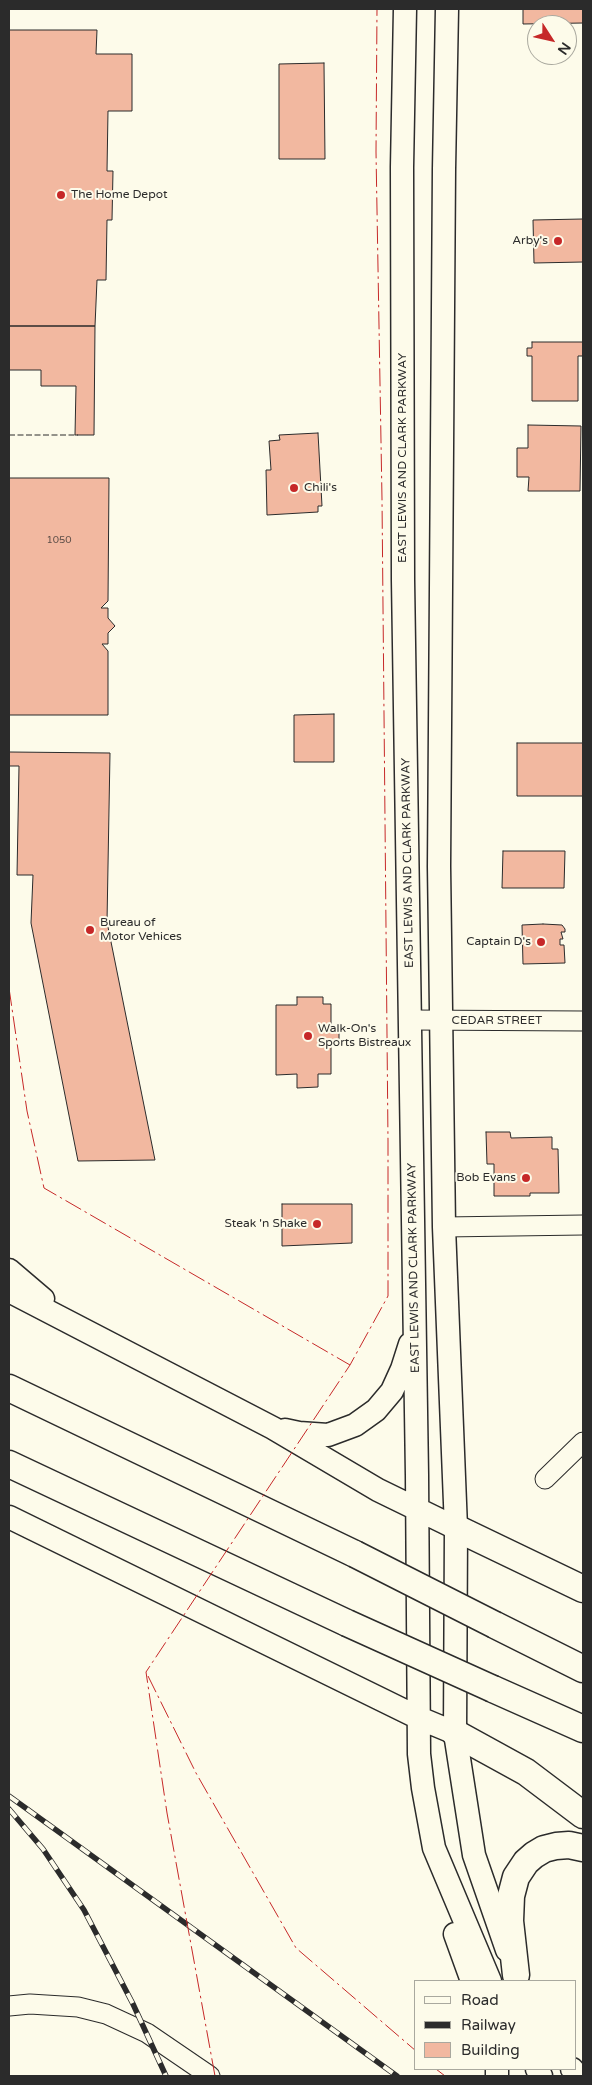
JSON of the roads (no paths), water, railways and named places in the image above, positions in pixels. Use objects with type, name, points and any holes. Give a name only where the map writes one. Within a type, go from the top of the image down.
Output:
[{"type":"highway","points":[[9,1388],[355,1554],[583,1669]]},
{"type":"highway","points":[[9,1464],[347,1623],[583,1729]]},
{"type":"highway","points":[[456,1528],[583,1589]]},
{"type":"highway","points":[[530,1704],[583,1739]]},
{"type":"highway","points":[[455,1733],[526,1772],[583,1815]]},
{"type":"highway","points":[[518,1978],[510,1921],[511,1896],[516,1877],[530,1859],[544,1850],[556,1846],[569,1845],[583,1848]]},
{"type":"main road","name":"EAST LEWIS AND CLARK PARKWAY","points":[[405,9],[402,167],[403,580],[418,1509],[419,1754],[434,1848]]},
{"type":"main road","points":[[446,9],[439,866],[444,1227],[456,1528],[455,1733],[474,1855],[518,1978]]},
{"type":"main road","points":[[9,1270],[78,1328]]},
{"type":"main road","points":[[9,1291],[273,1428],[378,1490],[456,1528]]},
{"type":"main road","points":[[273,1428],[299,1433],[328,1435],[355,1425],[376,1410],[392,1391],[402,1369],[415,1329]]},
{"type":"main road","points":[[9,1517],[419,1718],[455,1733]]},
{"type":"main road","points":[[434,1848],[447,1911],[472,1980]]},
{"type":"main road","points":[[434,1848],[490,1980]]},
{"type":"street","name":"CEDAR STREET","points":[[410,1020],[583,1021]]},
{"type":"street","points":[[444,1227],[583,1225]]},
{"type":"street","points":[[545,1478],[583,1442]]},
{"type":"street","points":[[9,2006],[30,2004],[78,2007],[106,2014],[147,2033],[210,2076]]},
{"type":"railway","points":[[9,1796],[397,2076]]},
{"type":"railway","points":[[9,1809],[43,1849],[84,1910],[133,2004],[166,2076]]},
{"type":"place","name":"The Home Depot","points":[[61,195]]},
{"type":"place","name":"Arby's","points":[[558,241]]},
{"type":"place","name":"Chili's","points":[[294,488]]},
{"type":"place","name":"Bureau of Motor Vehices","points":[[90,930]]},
{"type":"place","name":"Captain D's","points":[[541,942]]},
{"type":"place","name":"Walk-On's Sports Bistreaux","points":[[308,1036]]},
{"type":"place","name":"Bob Evans","points":[[526,1178]]},
{"type":"place","name":"Steak 'n Shake","points":[[317,1224]]}]
